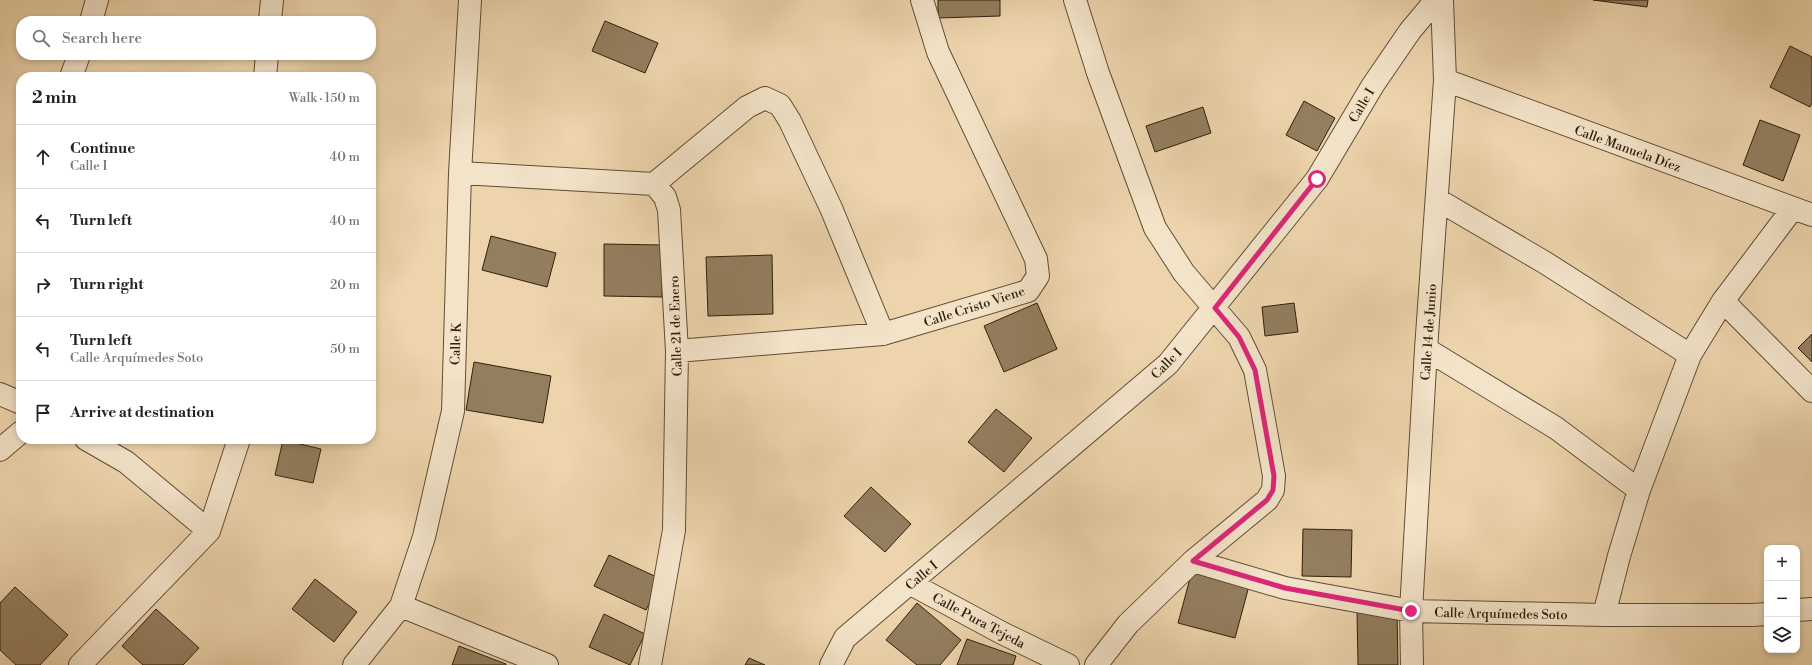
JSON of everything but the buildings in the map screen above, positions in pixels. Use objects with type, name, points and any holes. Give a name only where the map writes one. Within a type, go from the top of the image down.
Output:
[{"type":"street","points":[[92,16],[97,0]]},
{"type":"street","points":[[270,16],[272,0]]},
{"type":"street","name":"Calle K","points":[[354,665],[401,606],[424,537],[453,411],[460,173],[470,0]]},
{"type":"street","name":"Calle Cristo Viene","points":[[677,351],[883,334],[1028,291],[1038,276],[1036,259],[938,52],[922,0]]},
{"type":"street","points":[[1075,0],[1098,73],[1155,228],[1184,273],[1239,337],[1255,370],[1274,476],[1273,490],[1267,500],[1193,561],[1128,624],[1096,665]]},
{"type":"street","name":"Calle I","points":[[831,665],[845,638],[911,584],[1168,364],[1215,308],[1317,179],[1374,85],[1410,31],[1436,0]]},
{"type":"street","name":"Calle 14 de Junio","points":[[1412,665],[1411,611],[1426,349],[1438,200],[1445,80],[1442,0]]},
{"type":"street","points":[[73,72],[77,60]]},
{"type":"street","points":[[265,72],[267,60]]},
{"type":"street","name":"Calle Manuela Díez","points":[[1445,80],[1803,212]]},
{"type":"street","points":[[460,173],[654,184],[747,107],[765,98],[780,104],[790,121],[831,208],[883,334]]},
{"type":"street","name":"Calle 21 de Enero","points":[[650,665],[674,530],[677,351],[669,210],[665,197],[654,184]]},
{"type":"street","points":[[1438,200],[1544,262],[1690,355]]},
{"type":"street","points":[[1604,615],[1619,556],[1639,490],[1690,355],[1723,301],[1803,212]]},
{"type":"street","points":[[1723,301],[1812,391]]},
{"type":"street","points":[[1426,349],[1556,428],[1639,490]]},
{"type":"street","points":[[0,394],[16,402]]},
{"type":"street","points":[[0,450],[16,436]]},
{"type":"street","points":[[95,444],[126,462],[208,531]]},
{"type":"street","points":[[80,665],[208,531],[237,444]]},
{"type":"street","name":"Calle Arquímedes Soto","points":[[1193,561],[1285,588],[1411,611],[1604,615],[1764,614]]},
{"type":"street","name":"Calle Pura Tejeda","points":[[911,584],[1002,633],[1068,665]]},
{"type":"street","points":[[401,606],[538,663]]},
{"type":"street","points":[[1800,610],[1812,609]]},
{"type":"route","points":[[1317,179],[1215,308],[1239,337],[1255,370],[1274,476],[1273,490],[1267,500],[1193,561],[1285,588],[1411,611]]}]
